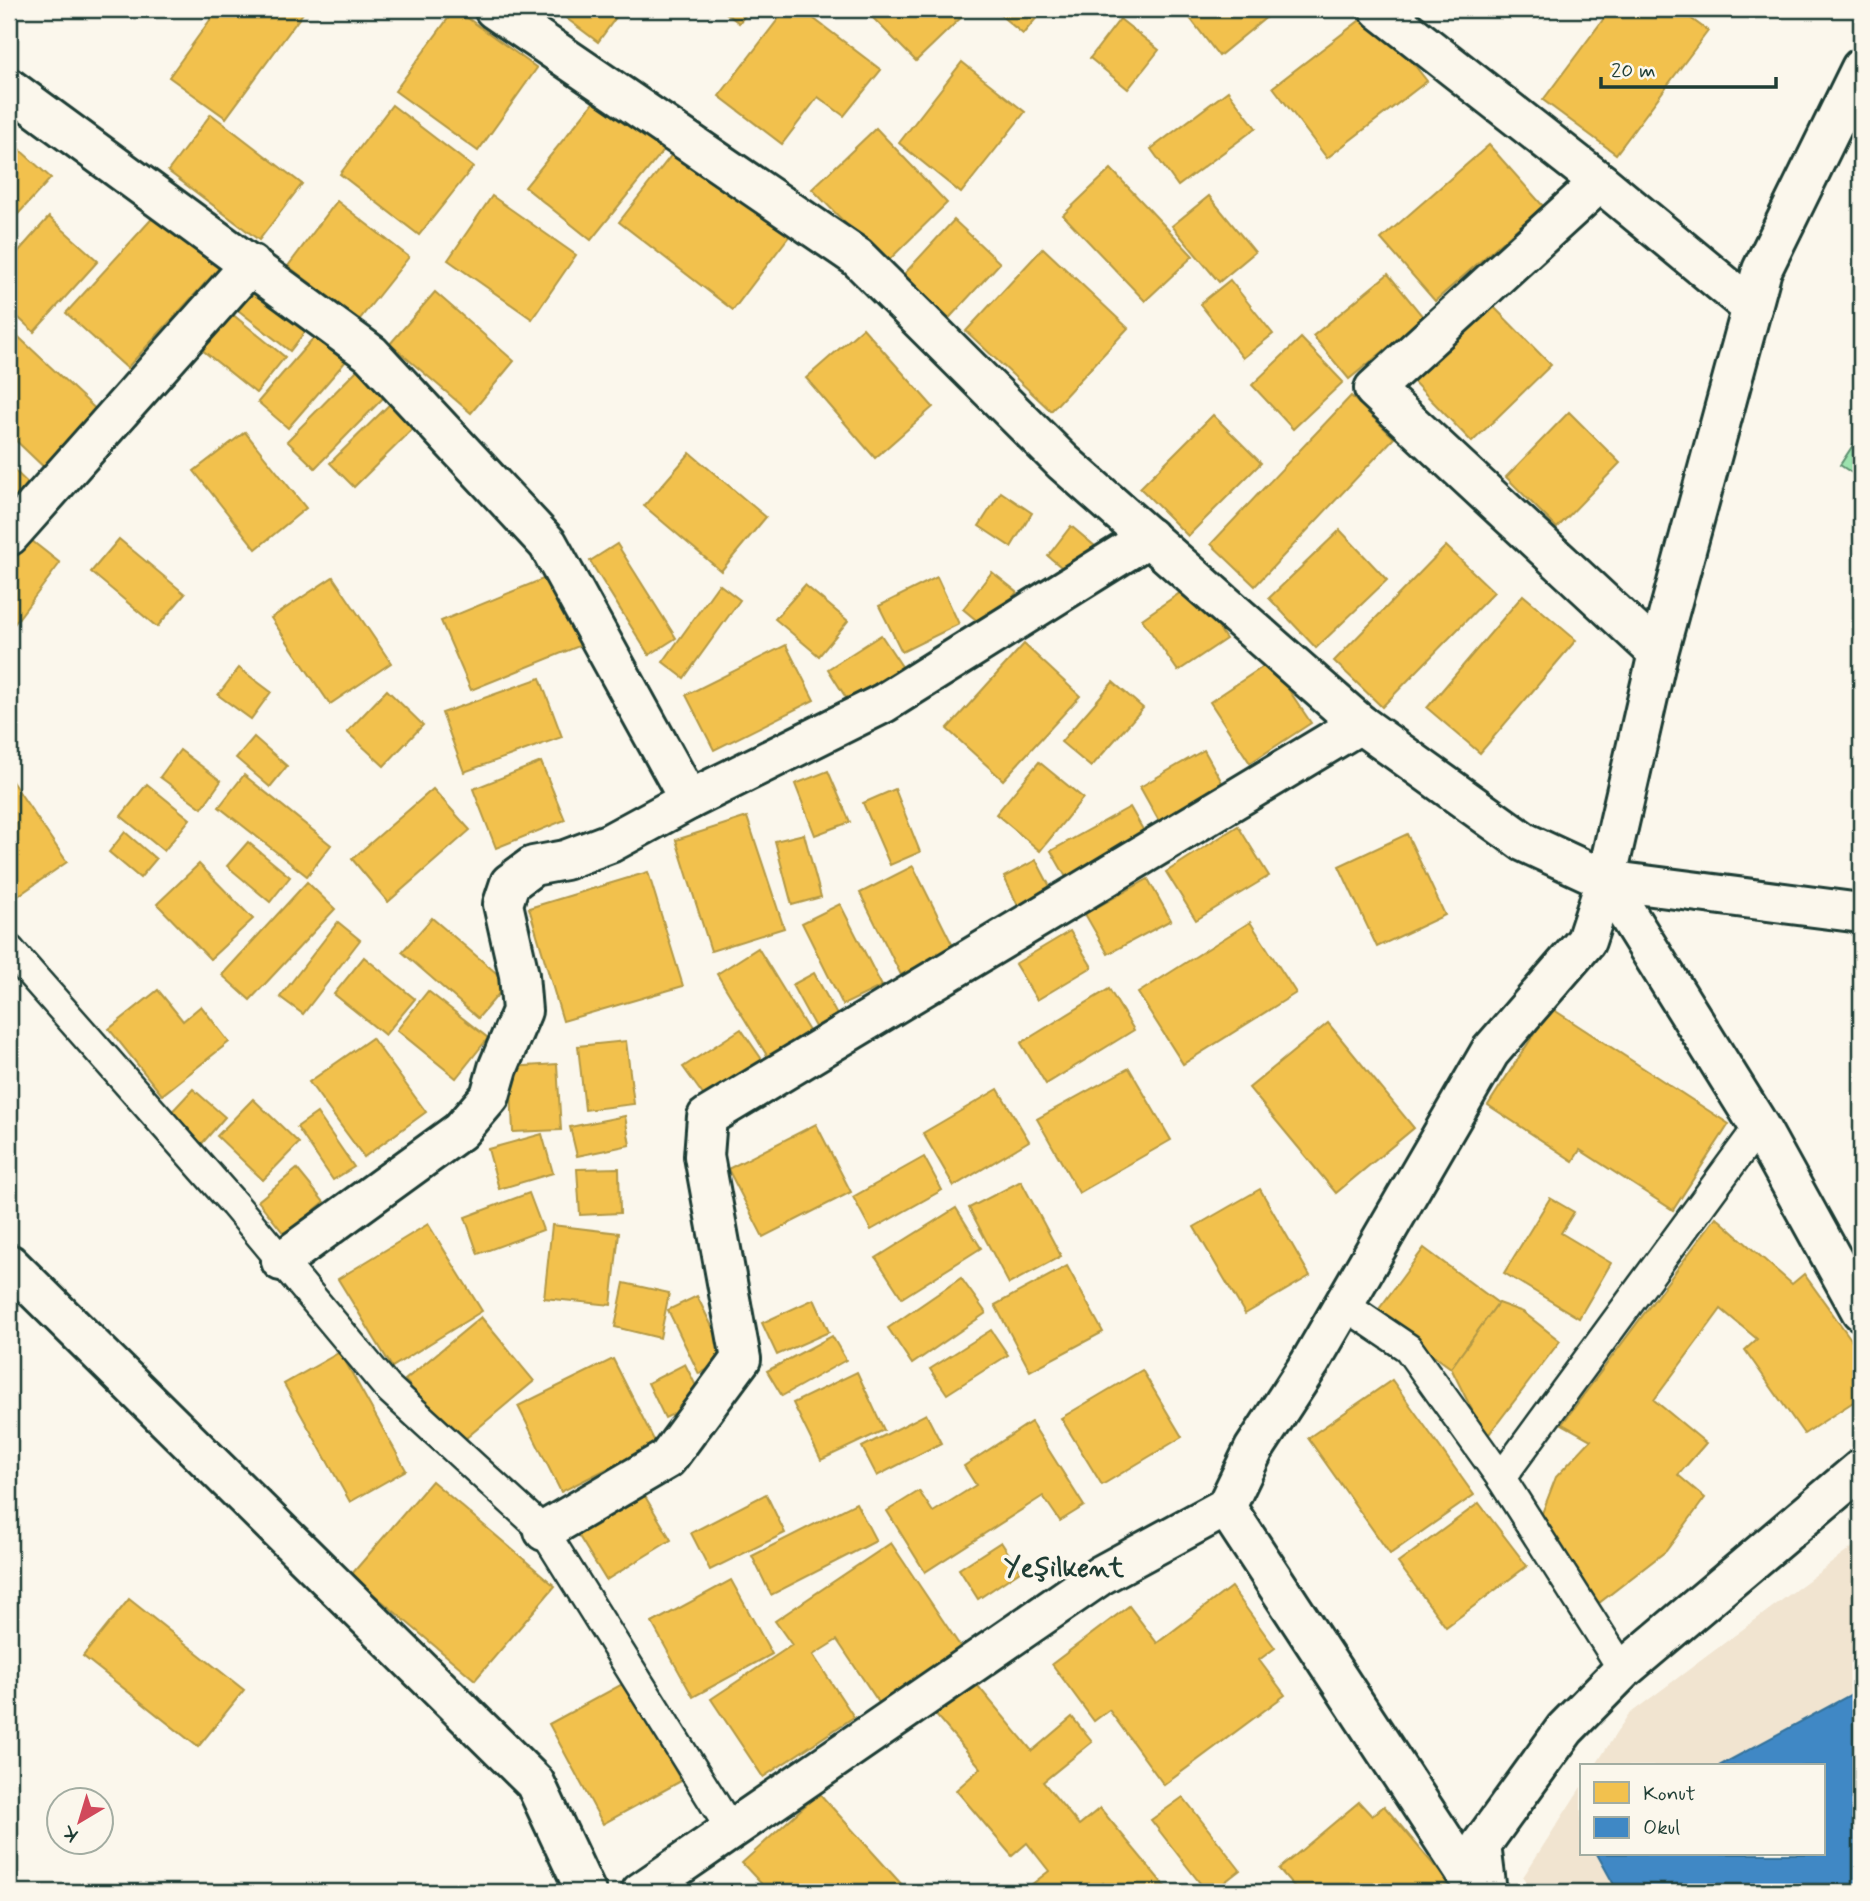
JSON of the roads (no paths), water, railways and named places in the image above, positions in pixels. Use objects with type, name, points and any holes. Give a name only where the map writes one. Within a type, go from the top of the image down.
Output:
[{"type":"street","points":[[494,9],[857,257],[1063,462],[1360,724],[1524,842],[1606,880],[1861,913]]},
{"type":"street","points":[[1379,9],[1600,181],[1752,309]]},
{"type":"street","points":[[641,1892],[1101,1575],[1226,1507],[1254,1449],[1310,1363],[1490,1052],[1586,941],[1606,880],[1658,653],[1762,270],[1861,68]]},
{"type":"street","points":[[9,88],[371,354],[548,544],[689,800]]},
{"type":"street","points":[[1600,181],[1374,389],[1658,653]]},
{"type":"street","points":[[9,536],[251,264]]},
{"type":"street","points":[[281,1261],[460,1131],[490,1096],[522,1011],[519,975],[503,904],[509,883],[533,866],[565,860],[610,843],[689,800],[884,703],[1149,537]]},
{"type":"street","points":[[544,1531],[667,1459],[740,1359],[704,1156],[706,1117],[1360,724]]},
{"type":"street","points":[[1606,880],[1759,1126],[1861,1311]]},
{"type":"street","points":[[9,1264],[535,1783],[586,1892]]},
{"type":"street","points":[[1487,1892],[1481,1845],[1565,1729],[1623,1670],[1861,1469]]},
{"type":"street","points":[[1226,1507],[1478,1892]]},
{"type":"lane","points":[[9,949],[387,1387],[544,1531],[731,1830]]},
{"type":"lane","points":[[1501,1478],[1759,1126]]},
{"type":"lane","points":[[1343,1304],[1408,1348],[1501,1478],[1623,1670]]},
{"type":"district","name":"Yeşilkent","points":[[1064,1567]]}]
